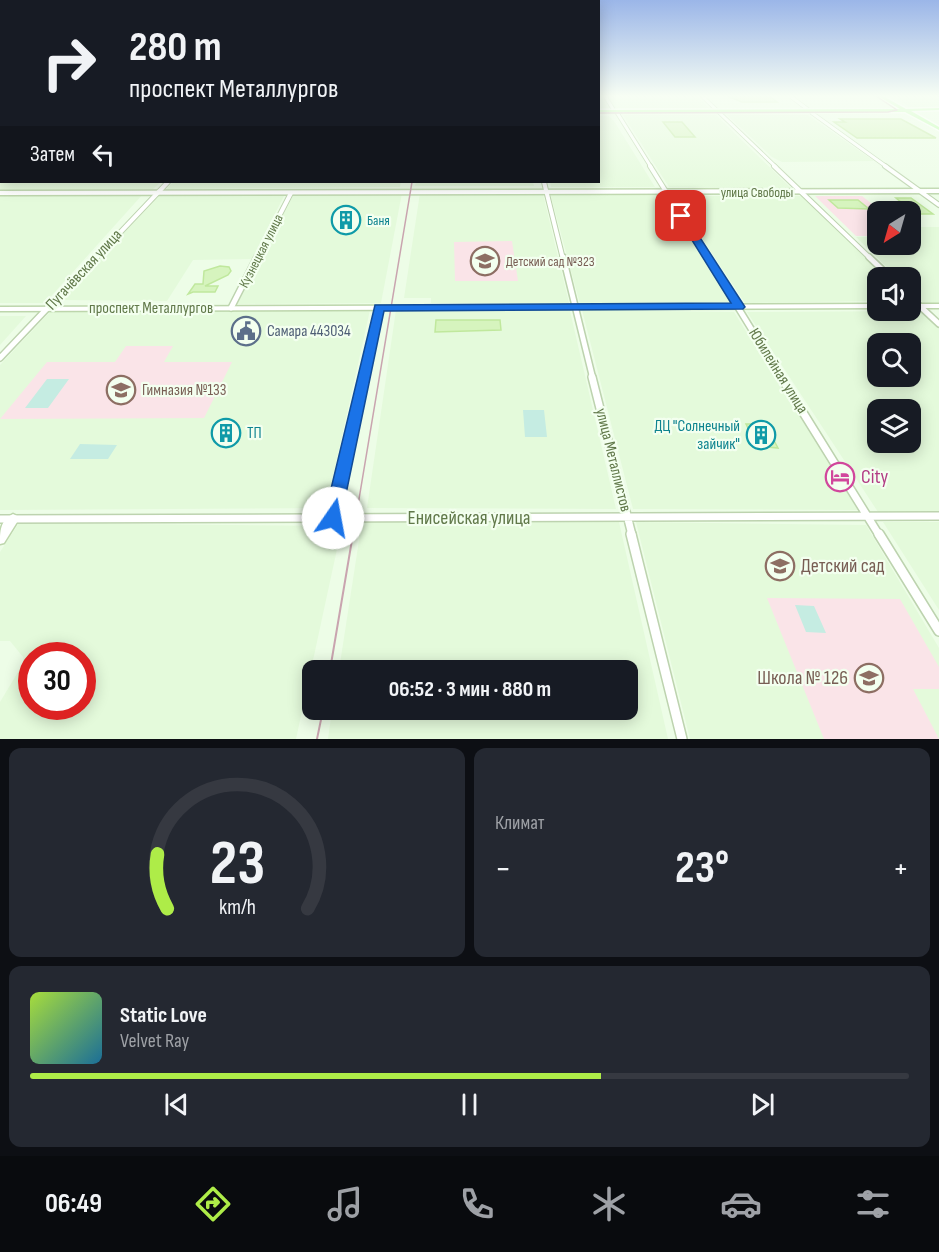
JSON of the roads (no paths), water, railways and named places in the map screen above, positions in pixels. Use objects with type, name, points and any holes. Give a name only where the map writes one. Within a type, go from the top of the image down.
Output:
[{"type":"street","name":"Юбилейная улица","points":[[628,130],[939,631]]},
{"type":"street","points":[[739,130],[880,267]]},
{"type":"street","points":[[837,130],[939,205]]},
{"type":"street","name":"Пугачёвская улица","points":[[0,358],[167,183]]},
{"type":"street","name":"улица Металлистов","points":[[544,183],[682,739]]},
{"type":"street","name":"улица Свободы","points":[[0,193],[939,191]]},
{"type":"street","name":"Кузнецкая улица","points":[[231,308],[291,193]]},
{"type":"street","name":"проспект Металлургов","points":[[0,309],[867,306]]},
{"type":"street","points":[[921,306],[939,306]]},
{"type":"street","points":[[921,306],[939,324]]},
{"type":"street","points":[[333,518],[379,308]]},
{"type":"street","name":"Енисейская улица","points":[[0,519],[939,516]]},
{"type":"street","points":[[0,539],[13,519]]},
{"type":"tram line","points":[[353,535],[412,183]]},
{"type":"tram line","points":[[332,660],[353,534]]},
{"type":"tram line","points":[[317,739],[321,720]]},
{"type":"place","name":"Баня","points":[[346,220]]},
{"type":"place","name":"Детский сад №323","points":[[485,261]]},
{"type":"place","name":"Самара 443034","points":[[246,331]]},
{"type":"place","name":"Гимназия №133","points":[[121,390]]},
{"type":"place","name":"ТП","points":[[226,433]]},
{"type":"place","name":"ДЦ \"Солнечный зайчик\"","points":[[761,435]]},
{"type":"place","name":"City","points":[[840,477]]},
{"type":"place","name":"Детский сад","points":[[780,566]]},
{"type":"place","name":"Школа № 126","points":[[869,678]]}]
